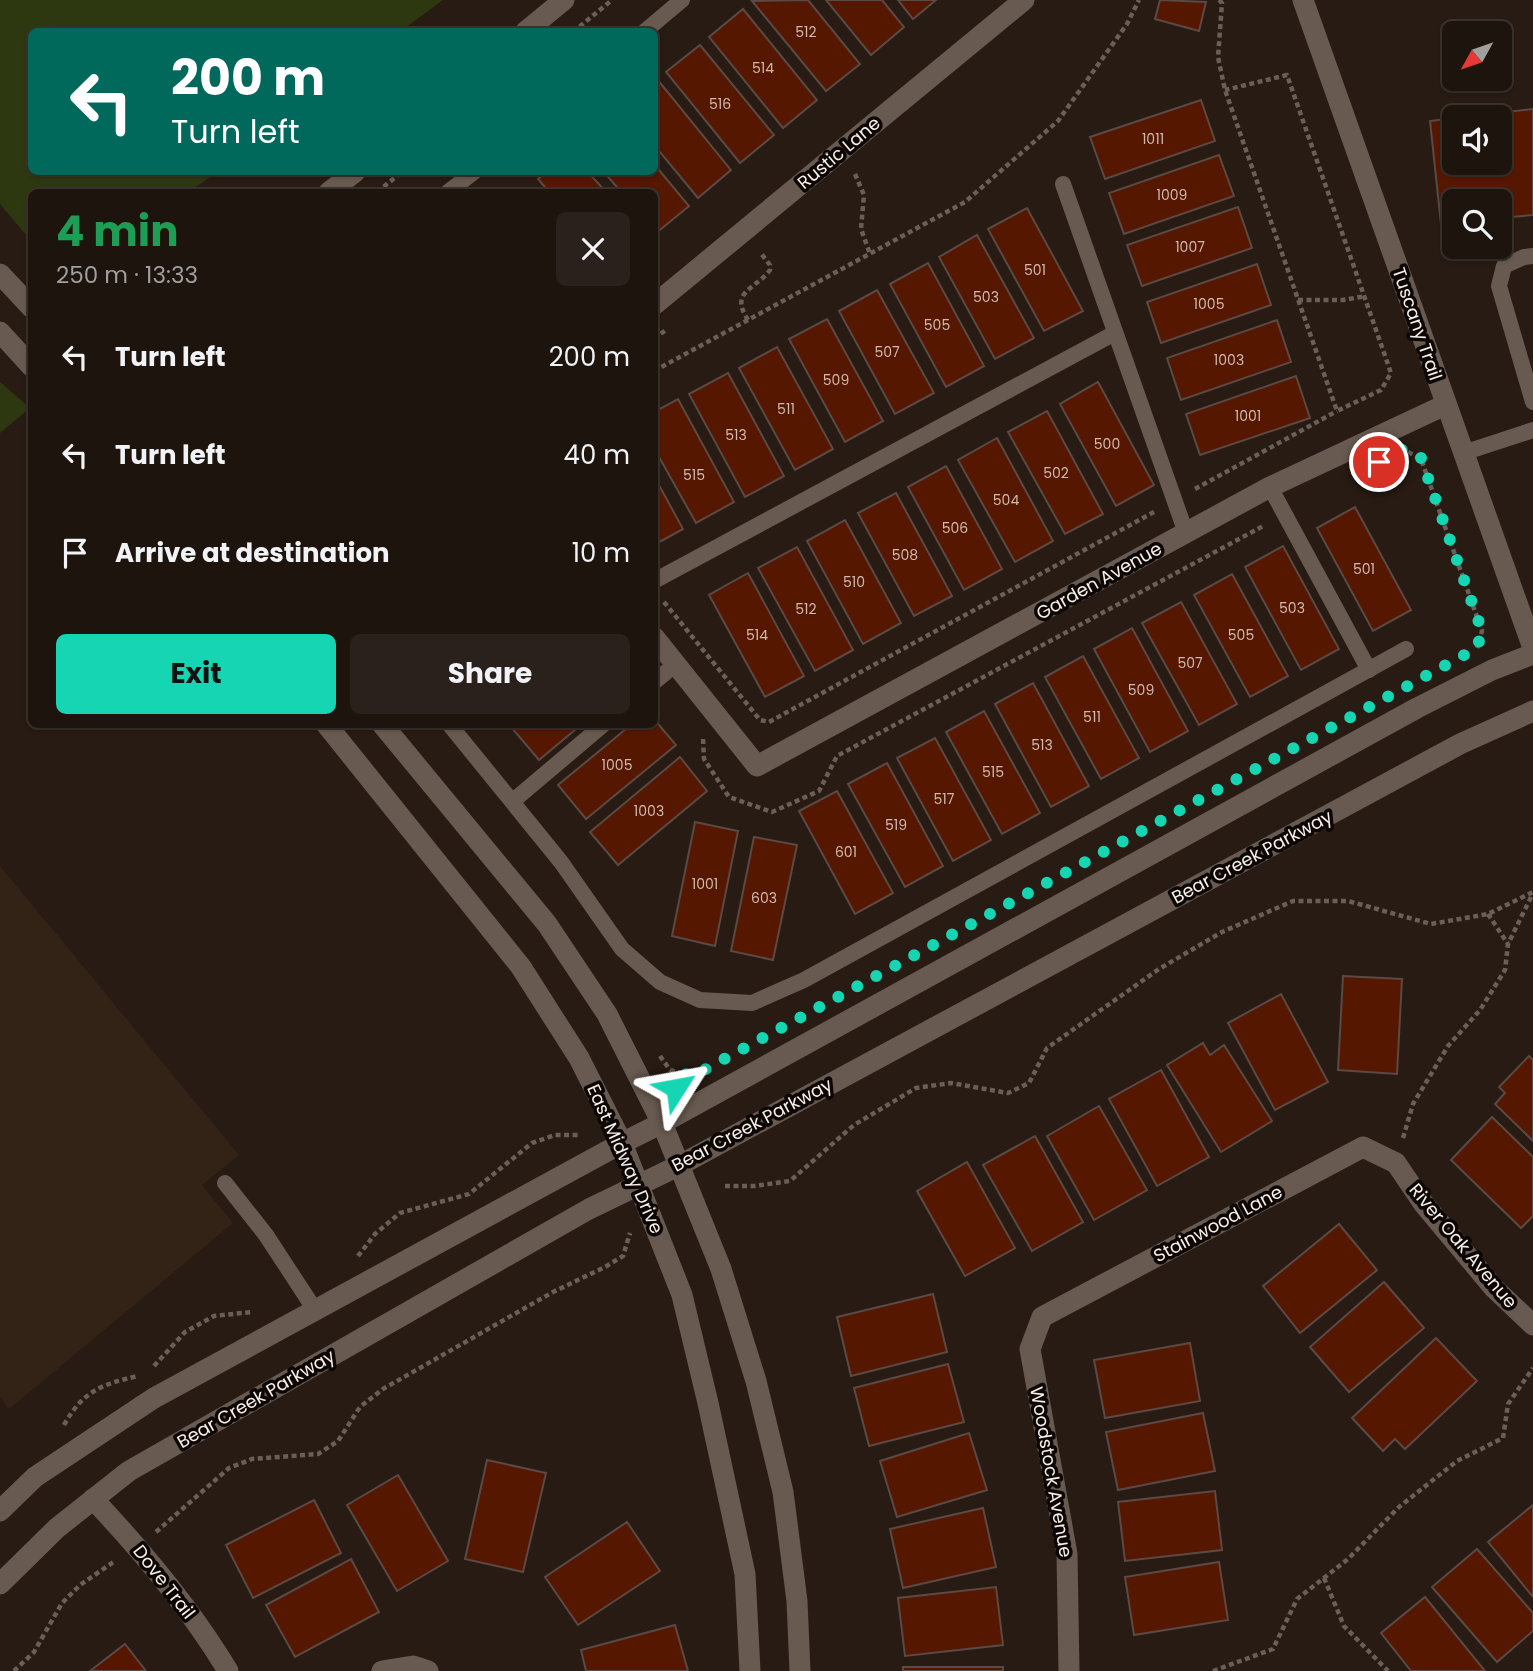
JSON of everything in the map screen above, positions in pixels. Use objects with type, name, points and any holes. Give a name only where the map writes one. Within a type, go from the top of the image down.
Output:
[{"type":"street","points":[[530,28],[564,0]]},
{"type":"street","name":"Rustic Lane","points":[[658,302],[1024,0]]},
{"type":"street","name":"Tuscany Trail","points":[[1303,0],[1533,648]]},
{"type":"street","points":[[334,189],[351,175]]},
{"type":"street","points":[[0,274],[28,305]]},
{"type":"street","points":[[0,332],[28,363]]},
{"type":"street","name":"Garden Avenue","points":[[676,664],[757,766],[1270,487],[1445,405]]},
{"type":"street","points":[[658,642],[676,664]]},
{"type":"street","points":[[0,1511],[35,1478],[154,1398],[662,1123],[1417,708],[1492,670],[1533,654]]},
{"type":"street","name":"Bear Creek Parkway","points":[[0,1584],[57,1528],[129,1471],[589,1209],[680,1164],[1461,744],[1533,711]]},
{"type":"street","name":"East Midway Drive","points":[[329,728],[521,967],[579,1058],[622,1143],[681,1295],[708,1403],[746,1574],[750,1671]]},
{"type":"street","points":[[385,728],[547,924],[607,1014],[662,1123],[721,1269],[757,1381],[783,1492],[797,1601],[800,1671]]},
{"type":"street","name":"Stainwood Lane","points":[[1042,1317],[1363,1147],[1396,1163]]},
{"type":"street","name":"River Oak Avenue","points":[[1396,1163],[1423,1203],[1494,1288],[1531,1319]]},
{"type":"street","name":"Woodstock Avenue","points":[[1042,1317],[1030,1349],[1067,1554],[1069,1671]]},
{"type":"street","name":"Dove Trail","points":[[93,1499],[141,1550],[215,1649],[228,1671]]},
{"type":"street","points":[[382,1671],[413,1666],[428,1671]]},
{"type":"lane","points":[[648,28],[682,0]]},
{"type":"lane","points":[[452,189],[470,175]]},
{"type":"lane","points":[[1063,184],[1186,533]]},
{"type":"lane","points":[[1533,256],[1504,266],[1499,286],[1533,402]]},
{"type":"lane","points":[[658,579],[1115,334]]},
{"type":"lane","points":[[1463,453],[1533,430]]},
{"type":"lane","points":[[1270,487],[1369,670]]},
{"type":"lane","points":[[452,728],[561,862],[622,949],[660,982],[700,1000],[752,1003],[804,980],[1406,649]]},
{"type":"lane","points":[[658,679],[676,664]]},
{"type":"lane","points":[[513,801],[599,728]]},
{"type":"lane","points":[[225,1183],[315,1310]]},
{"type":"path","points":[[578,28],[612,0]]},
{"type":"path","points":[[658,369],[965,202],[1051,128],[1127,24],[1139,0]]},
{"type":"path","points":[[1219,0],[1222,3],[1217,40],[1218,57],[1225,90],[1337,411]]},
{"type":"path","points":[[663,601],[760,720],[769,722],[1337,411],[1381,390],[1391,373],[1287,75],[1225,90]]},
{"type":"path","points":[[855,174],[864,195],[861,229],[870,254]]},
{"type":"path","points":[[381,189],[398,175]]},
{"type":"path","points":[[748,320],[740,302],[770,270],[770,265],[760,252]]},
{"type":"path","points":[[1298,300],[1343,300],[1366,296]]},
{"type":"path","points":[[1403,449],[1421,458],[1482,631],[1477,648]]},
{"type":"path","points":[[702,729],[704,759],[729,797],[772,811],[819,791],[837,756],[1285,514]]},
{"type":"path","points":[[725,1185],[754,1186],[790,1181],[854,1125],[916,1088],[951,1083],[1008,1093],[1029,1083],[1047,1048],[1159,969],[1222,932],[1293,901],[1348,901],[1431,924],[1489,914],[1533,892]]},
{"type":"path","points":[[1396,1163],[1413,1104],[1448,1046],[1480,1010],[1505,970],[1508,944],[1533,892]]},
{"type":"path","points":[[1489,914],[1508,944]]},
{"type":"path","points":[[656,1051],[670,1070],[693,1076]]},
{"type":"path","points":[[678,1081],[680,1073]]},
{"type":"path","points":[[156,1532],[229,1468],[252,1459],[318,1454],[328,1448],[338,1441],[360,1407],[383,1389],[553,1292],[606,1267],[623,1256],[630,1233]]},
{"type":"path","points":[[1213,1671],[1273,1649],[1297,1599],[1348,1559],[1399,1507],[1457,1461],[1503,1438],[1508,1404],[1533,1368]]},
{"type":"path","points":[[14,1671],[34,1652],[62,1603],[80,1585],[119,1558]]},
{"type":"path","points":[[1324,1578],[1344,1626],[1388,1671]]},
{"type":"shaded area","points":[[0,866],[239,1155],[202,1185],[233,1223],[9,1409],[0,1397]]},
{"type":"green space","points":[[0,0],[443,0],[405,28],[28,28],[28,175],[213,175],[193,189],[28,189],[28,237],[0,204]]},
{"type":"green space","points":[[0,382],[28,406],[28,410],[0,433]]},
{"type":"building","points":[[808,0],[860,64],[826,91],[752,1]]},
{"type":"building","points":[[826,0],[882,0],[904,27],[871,55]]},
{"type":"building","points":[[898,0],[936,0],[913,19]]},
{"type":"building","points":[[1160,0],[1206,2],[1199,31],[1155,19]]},
{"type":"building","points":[[743,9],[817,100],[783,128],[709,37]]},
{"type":"building","points":[[700,45],[774,135],[740,163],[666,72]]},
{"type":"building","points":[[658,80],[731,170],[698,198],[658,150]]},
{"type":"building","points":[[1201,100],[1215,141],[1105,179],[1090,137]]},
{"type":"building","points":[[1533,109],[1533,215],[1512,217],[1512,189],[1442,189],[1441,224],[1430,121],[1442,120],[1442,175],[1512,175],[1512,111]]},
{"type":"building","points":[[1219,155],[1234,196],[1124,234],[1109,193]]},
{"type":"building","points":[[658,169],[689,206],[658,232],[658,189],[618,189],[607,175],[658,175]]},
{"type":"building","points":[[543,175],[591,175],[603,189],[546,189],[538,179]]},
{"type":"building","points":[[1238,207],[1252,248],[1142,286],[1127,245]]},
{"type":"building","points":[[1027,208],[1083,311],[1044,331],[988,229]]},
{"type":"building","points":[[977,235],[1034,338],[995,359],[939,257]]},
{"type":"building","points":[[928,263],[984,366],[946,387],[890,284]]},
{"type":"building","points":[[1257,264],[1271,305],[1161,343],[1147,302]]},
{"type":"building","points":[[877,290],[934,393],[895,414],[839,311]]},
{"type":"building","points":[[827,319],[883,421],[845,442],[789,339]]},
{"type":"building","points":[[1277,320],[1291,362],[1181,400],[1167,358]]},
{"type":"building","points":[[777,347],[833,449],[795,470],[739,368]]},
{"type":"building","points":[[728,373],[784,476],[745,497],[689,394]]},
{"type":"building","points":[[1296,376],[1310,418],[1200,455],[1186,414]]},
{"type":"building","points":[[1098,382],[1154,485],[1116,506],[1060,404]]},
{"type":"building","points":[[678,399],[734,502],[696,523],[658,455],[658,410]]},
{"type":"building","points":[[1047,411],[1103,514],[1065,534],[1008,432]]},
{"type":"building","points":[[997,438],[1053,541],[1015,562],[958,460]]},
{"type":"building","points":[[946,466],[1002,569],[964,590],[908,487]]},
{"type":"building","points":[[658,483],[683,529],[658,543]]},
{"type":"building","points":[[896,493],[952,596],[914,616],[858,513]]},
{"type":"building","points":[[1355,507],[1411,610],[1373,631],[1317,528]]},
{"type":"building","points":[[845,520],[901,623],[863,644],[807,541]]},
{"type":"building","points":[[1283,546],[1339,649],[1301,670],[1245,567]]},
{"type":"building","points":[[797,547],[853,650],[815,671],[758,568]]},
{"type":"building","points":[[748,573],[804,676],[765,697],[709,595]]},
{"type":"building","points":[[1232,574],[1288,676],[1250,697],[1194,595]]},
{"type":"building","points":[[1181,602],[1237,704],[1199,725],[1142,623]]},
{"type":"building","points":[[1132,628],[1188,731],[1150,752],[1094,649]]},
{"type":"building","points":[[1083,656],[1139,758],[1101,779],[1045,677]]},
{"type":"building","points":[[1033,683],[1089,786],[1051,807],[995,704]]},
{"type":"building","points":[[984,711],[1040,813],[1002,834],[946,732]]},
{"type":"building","points":[[658,724],[676,745],[586,819],[558,785],[627,728],[658,728]]},
{"type":"building","points":[[512,728],[577,728],[539,760]]},
{"type":"building","points":[[935,738],[991,840],[953,861],[897,758]]},
{"type":"building","points":[[680,757],[707,791],[618,865],[590,832]]},
{"type":"building","points":[[887,763],[943,866],[905,887],[848,784]]},
{"type":"building","points":[[837,791],[893,893],[855,914],[799,811]]},
{"type":"building","points":[[695,822],[738,831],[715,946],[672,936]]},
{"type":"building","points":[[754,837],[797,845],[773,960],[731,951]]},
{"type":"building","points":[[1343,976],[1402,979],[1397,1074],[1338,1070]]},
{"type":"building","points":[[1281,994],[1328,1082],[1275,1110],[1228,1023]]},
{"type":"building","points":[[1203,1043],[1210,1055],[1224,1045],[1272,1121],[1221,1152],[1167,1065]]},
{"type":"building","points":[[1529,1056],[1533,1060],[1533,1141],[1495,1104],[1505,1093],[1499,1087]]},
{"type":"building","points":[[1161,1070],[1209,1157],[1157,1186],[1109,1099]]},
{"type":"building","points":[[1099,1106],[1147,1190],[1094,1220],[1047,1136]]},
{"type":"building","points":[[1492,1117],[1533,1157],[1533,1216],[1521,1228],[1451,1160]]},
{"type":"building","points":[[1035,1136],[1083,1222],[1032,1251],[983,1165]]},
{"type":"building","points":[[967,1162],[1015,1248],[965,1276],[917,1191]]},
{"type":"building","points":[[1339,1224],[1377,1270],[1300,1333],[1263,1286]]},
{"type":"building","points":[[1384,1282],[1424,1328],[1349,1392],[1310,1347]]},
{"type":"building","points":[[933,1294],[947,1352],[851,1376],[837,1317]]},
{"type":"building","points":[[1436,1338],[1477,1381],[1405,1449],[1395,1439],[1383,1451],[1352,1418]]},
{"type":"building","points":[[1190,1343],[1200,1401],[1105,1418],[1094,1360]]},
{"type":"building","points":[[948,1364],[964,1422],[869,1446],[854,1388]]},
{"type":"building","points":[[1203,1413],[1215,1471],[1118,1490],[1106,1432]]},
{"type":"building","points":[[969,1433],[987,1490],[897,1517],[880,1461]]},
{"type":"building","points":[[487,1460],[546,1473],[523,1572],[465,1559]]},
{"type":"building","points":[[398,1475],[448,1561],[397,1591],[347,1505]]},
{"type":"building","points":[[1215,1491],[1222,1550],[1125,1561],[1118,1502]]},
{"type":"building","points":[[314,1500],[341,1553],[253,1598],[226,1545]]},
{"type":"building","points":[[1533,1505],[1533,1597],[1488,1542]]},
{"type":"building","points":[[983,1508],[996,1567],[903,1588],[890,1529]]},
{"type":"building","points":[[627,1522],[660,1571],[578,1625],[545,1577]]},
{"type":"building","points":[[1477,1549],[1533,1613],[1533,1631],[1497,1662],[1432,1587]]},
{"type":"building","points":[[351,1559],[379,1612],[295,1657],[266,1605]]},
{"type":"building","points":[[1219,1562],[1228,1620],[1134,1635],[1125,1577]]},
{"type":"building","points":[[996,1587],[1003,1645],[905,1656],[898,1598]]},
{"type":"building","points":[[1425,1597],[1485,1671],[1411,1671],[1381,1633]]},
{"type":"building","points":[[675,1625],[688,1671],[586,1671],[581,1650]]},
{"type":"building","points":[[125,1644],[146,1671],[90,1671]]},
{"type":"building","points":[[903,1667],[1003,1667],[1003,1671],[903,1671]]},
{"type":"route","points":[[676,1088],[680,1073],[693,1076],[1477,648],[1482,631],[1421,458],[1403,449],[1379,462]]}]
